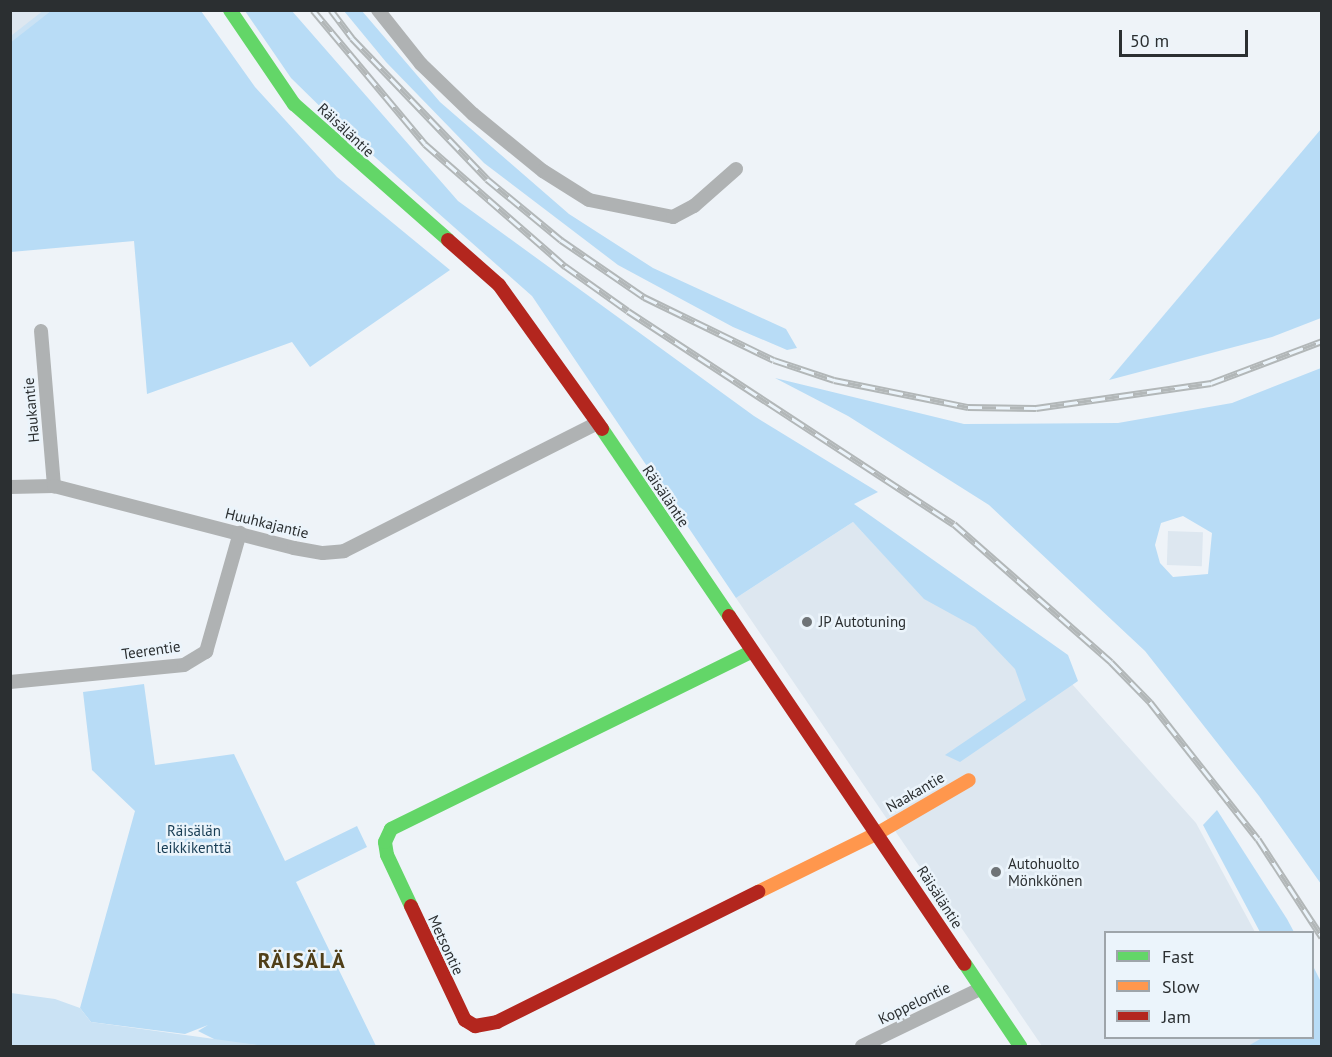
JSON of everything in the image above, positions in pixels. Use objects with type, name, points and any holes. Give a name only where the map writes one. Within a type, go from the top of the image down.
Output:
[{"type":"street","name":"Räisäläntie","points":[[230,10],[294,104],[499,285],[597,423],[751,652],[878,833],[1020,1047]]},
{"type":"street","points":[[378,10],[421,64],[473,114],[543,171],[589,200],[673,217],[694,206],[736,170]]},
{"type":"street","name":"Haukantie","points":[[41,330],[54,486]]},
{"type":"street","name":"Huuhkajantie","points":[[10,487],[54,486],[294,548],[323,553],[344,551],[597,423]]},
{"type":"street","name":"Teerentie","points":[[10,682],[184,665],[206,652],[240,533]]},
{"type":"street","name":"Metsontie","points":[[751,652],[391,829],[386,851],[462,1016],[475,1026],[497,1022],[878,833]]},
{"type":"street","name":"Naakantie","points":[[878,833],[969,780]]},
{"type":"street","name":"Koppelontie","points":[[862,1047],[980,989]]},
{"type":"shaded area","points":[[11,11],[47,11],[11,39]]},
{"type":"shaded area","points":[[853,522],[925,599],[1048,657],[1196,823],[1254,931],[1104,931],[1104,1039],[1310,1039],[1314,1046],[1042,1046],[736,598]]},
{"type":"shaded area","points":[[1168,531],[1203,532],[1202,566],[1167,565]]},
{"type":"shaded area","points":[[11,993],[55,999],[80,1008],[91,1022],[265,1046],[11,1046]]},
{"type":"green space","points":[[47,11],[201,11],[255,87],[337,177],[450,270],[310,367],[292,342],[147,394],[134,241],[11,252],[11,39]]},
{"type":"green space","points":[[245,11],[292,11],[458,201],[754,416],[878,492],[854,504],[1068,655],[1078,681],[960,762],[945,755],[1026,700],[1015,669],[975,627],[924,599],[853,522],[736,598],[532,296],[342,128],[291,78]]},
{"type":"green space","points":[[344,11],[362,11],[440,102],[569,214],[653,268],[786,329],[797,348],[787,350],[733,327],[618,265],[484,163],[386,62]]},
{"type":"green space","points":[[1321,129],[1321,318],[1272,337],[1109,380]]},
{"type":"green space","points":[[1321,368],[1321,884],[1259,796],[1145,651],[989,505],[848,416],[775,378],[964,424],[1118,423],[1232,403]],"holes":[[[1183,516],[1212,533],[1208,574],[1173,577],[1160,563],[1155,545],[1161,523]]]},
{"type":"green space","name":"Räisälän leikkikenttä","points":[[144,684],[155,765],[234,754],[285,861],[357,826],[367,847],[296,882],[376,1046],[265,1046],[218,1041],[198,1031],[208,1025],[185,1034],[91,1022],[80,1008],[135,811],[92,770],[83,692]]},
{"type":"green space","points":[[1217,810],[1293,931],[1259,931],[1203,825]]},
{"type":"green space","points":[[1314,968],[1321,982],[1321,1046],[1248,1046],[1260,1039],[1314,1039]]},
{"type":"waterway","points":[[10,39],[47,10]]},
{"type":"railway","points":[[313,10],[425,144],[565,266],[628,311],[954,524],[1111,662],[1150,702],[1258,839],[1322,937]]},
{"type":"railway","points":[[331,10],[352,38],[487,179],[561,240],[644,297],[774,360],[834,380],[968,407],[1036,408],[1211,383],[1322,341]]},
{"type":"traffic: fast","points":[[230,10],[294,104],[448,240]]},
{"type":"traffic: fast","points":[[602,429],[729,616]]},
{"type":"traffic: fast","points":[[411,906],[387,855],[385,842],[391,829],[751,652]]},
{"type":"traffic: fast","points":[[965,964],[1020,1046]]},
{"type":"traffic: slow","points":[[758,892],[878,833],[969,780]]},
{"type":"traffic: jam","points":[[448,240],[499,285],[602,429]]},
{"type":"traffic: jam","points":[[729,616],[965,964]]},
{"type":"traffic: jam","points":[[411,906],[465,1020],[475,1026],[497,1022],[758,892]]},
{"type":"place","name":"JP Autotuning","points":[[807,622]]},
{"type":"place","name":"Autohuolto Mönkkönen","points":[[996,872]]},
{"type":"district","name":"RÄISÄLÄ","points":[[302,961]]}]
